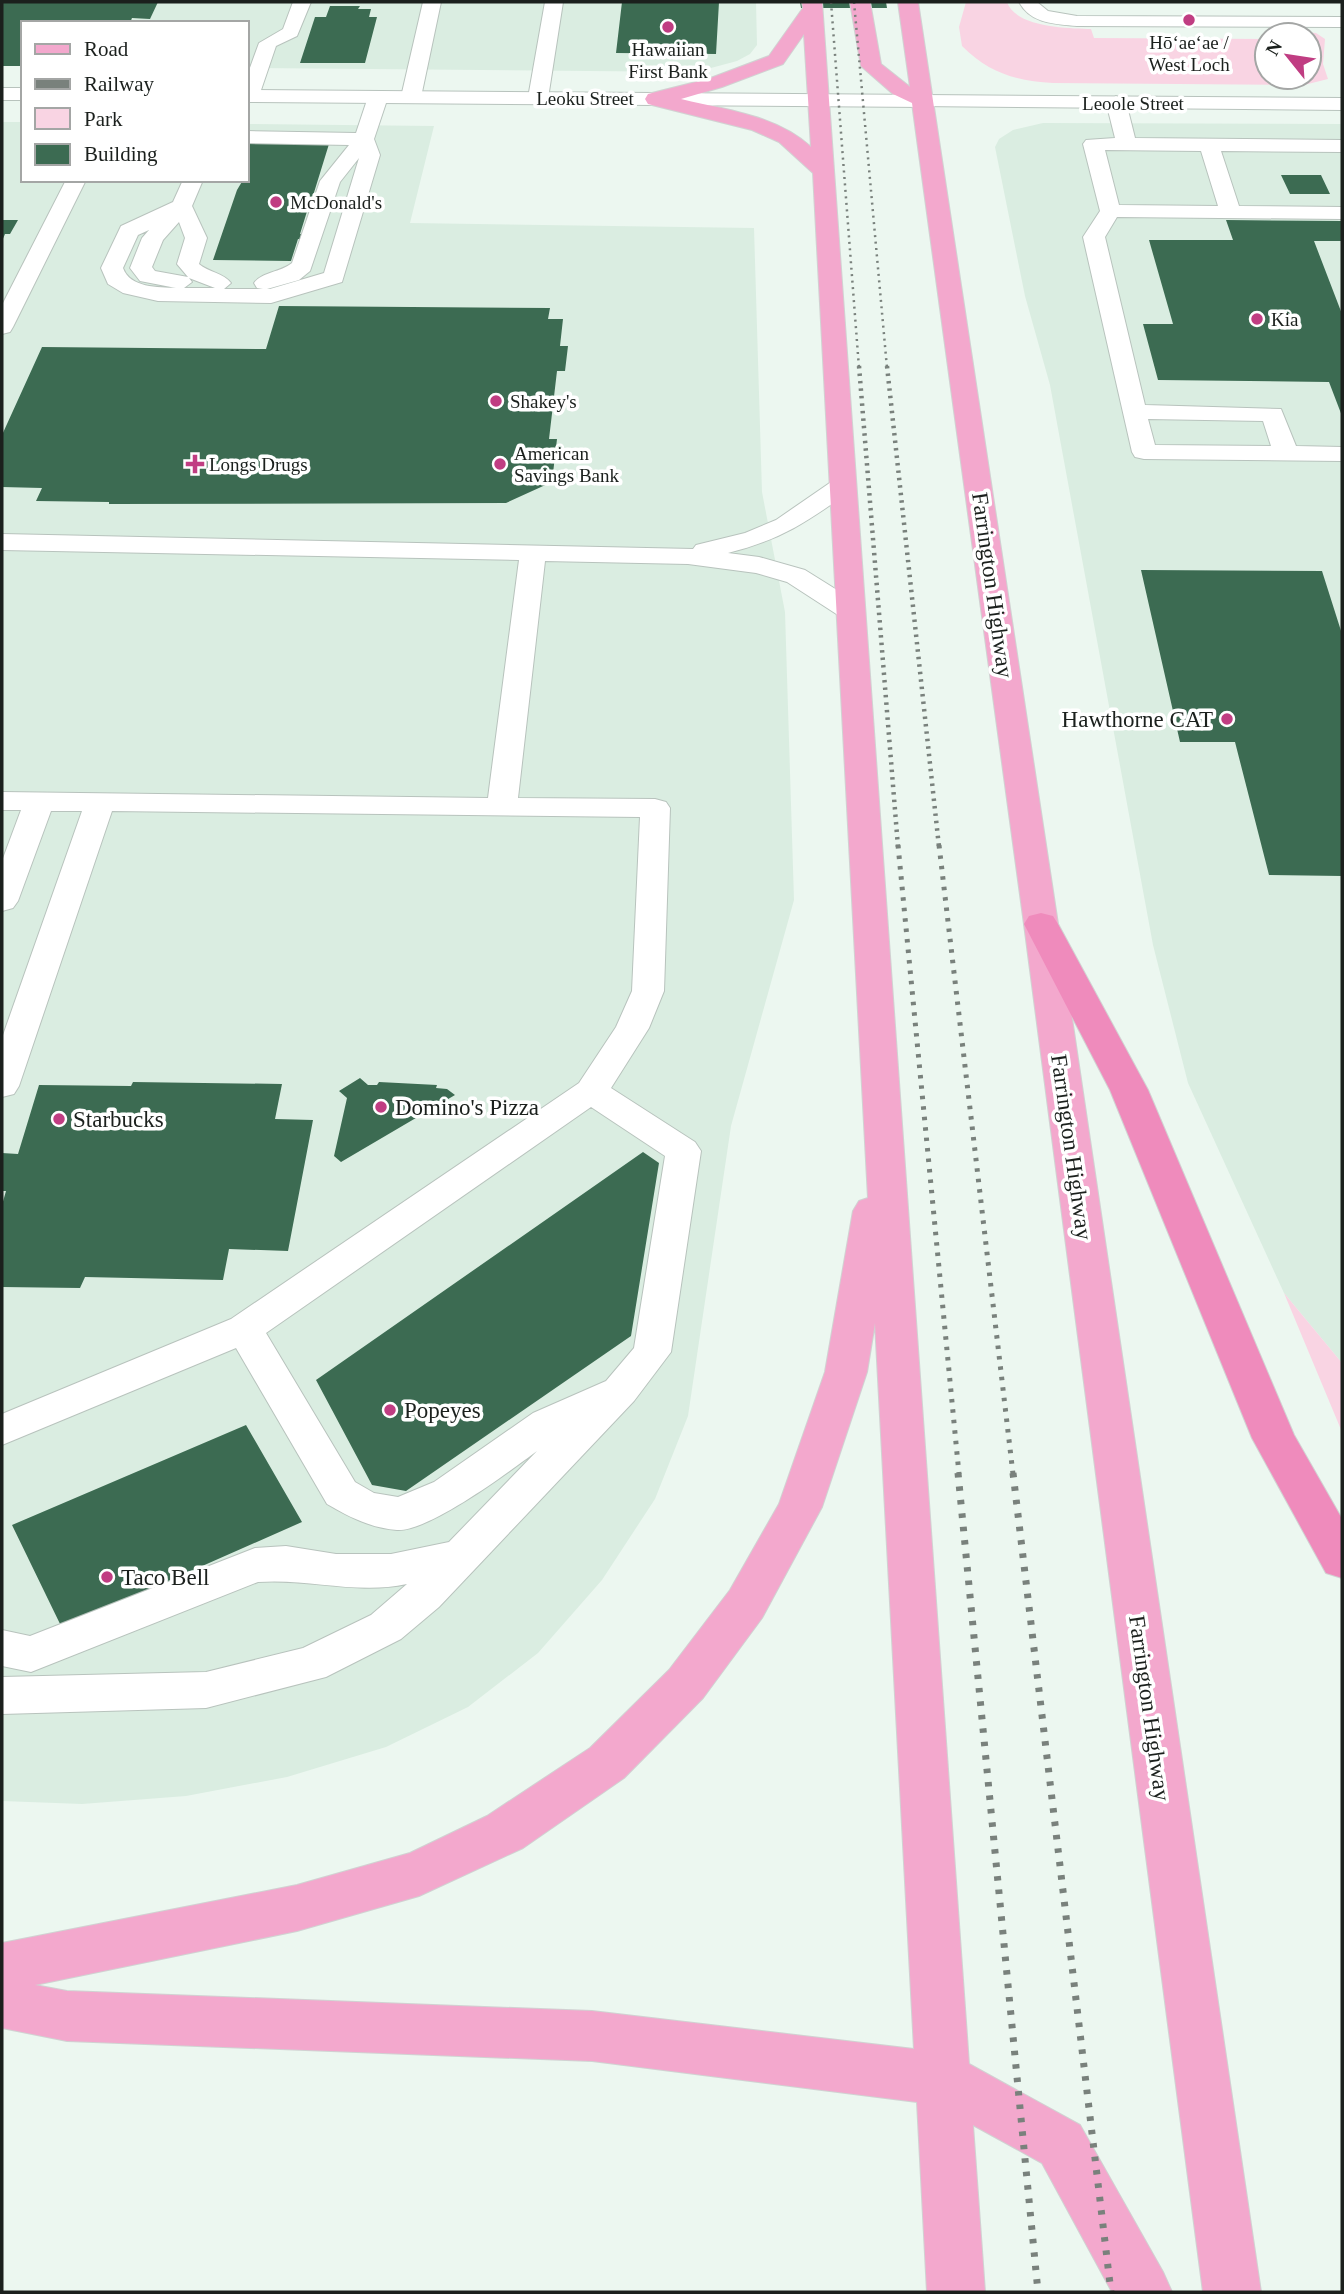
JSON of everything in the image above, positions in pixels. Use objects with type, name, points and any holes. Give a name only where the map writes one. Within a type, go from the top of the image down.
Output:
[{"type":"highway","points":[[1041,924],[1129,1090],[1274,1438],[1342,1560]]},
{"type":"main road","points":[[860,2],[870,66],[900,90],[924,101]]},
{"type":"main road","name":"Farrington Highway","points":[[908,2],[1041,924],[1232,2292]]},
{"type":"main road","points":[[656,99],[715,83],[776,60],[812,6]]},
{"type":"main road","points":[[812,6],[956,2292]]},
{"type":"main road","points":[[656,99],[760,125],[787,137],[824,170]]},
{"type":"main road","points":[[2,1968],[297,1908],[419,1873],[505,1832],[607,1763],[686,1684],[709,1654],[746,1604],[800,1507],[846,1372],[884,1146]]},
{"type":"main road","points":[[2,2003],[67,2016],[592,2036],[944,2079],[1062,2144],[1143,2292]]},
{"type":"street","points":[[2,94],[21,94]]},
{"type":"street","name":"Leoku Street","points":[[248,96],[924,101]]},
{"type":"street","name":"Leoole Street","points":[[924,101],[1342,104]]},
{"type":"lane","points":[[248,96],[268,43],[291,32],[302,2]]},
{"type":"lane","points":[[411,97],[432,2]]},
{"type":"lane","points":[[538,98],[554,2]]},
{"type":"lane","points":[[1028,2],[1031,9],[1040,14],[1077,21],[1342,24],[1331,2]]},
{"type":"lane","points":[[192,182],[182,206],[153,238],[141,268],[148,276],[164,280],[220,283],[270,282],[291,275],[302,266],[330,181],[364,139],[378,96]]},
{"type":"lane","points":[[1116,102],[1127,144]]},
{"type":"lane","points":[[248,137],[364,139]]},
{"type":"lane","points":[[182,206],[129,231],[112,268],[116,279],[131,288],[158,294],[271,296],[334,277],[370,155],[364,139]]},
{"type":"lane","points":[[1342,146],[1093,144],[1110,211],[1094,237],[1144,452],[1342,454]]},
{"type":"lane","points":[[1209,145],[1231,212]]},
{"type":"lane","points":[[2,327],[12,287],[75,182]]},
{"type":"lane","points":[[182,206],[196,238],[188,264],[193,272],[220,283]]},
{"type":"lane","points":[[1110,211],[1342,213]]},
{"type":"lane","points":[[1135,412],[1273,414],[1286,454]]},
{"type":"lane","points":[[688,555],[754,539],[785,525],[843,485]]},
{"type":"lane","points":[[2,542],[688,555],[759,565],[796,576],[850,611]]},
{"type":"lane","points":[[502,807],[533,552]]},
{"type":"lane","points":[[2,801],[655,808],[648,991],[632,1028],[591,1091],[244,1329],[2,1430]]},
{"type":"lane","points":[[2,901],[39,802]]},
{"type":"lane","points":[[2,1086],[100,802]]},
{"type":"lane","points":[[2,1696],[206,1690],[312,1664],[386,1627],[424,1595],[620,1391],[652,1352],[683,1151],[591,1091]]},
{"type":"lane","points":[[244,1329],[341,1493],[365,1507],[400,1514],[448,1493],[547,1424],[620,1391]]},
{"type":"lane","points":[[2,1648],[31,1654],[256,1565],[286,1563],[336,1571],[391,1571],[461,1556]]},
{"type":"shaded area","points":[[2,2],[756,2],[757,45],[750,54],[737,61],[696,72],[248,68],[248,21],[21,21],[21,66],[2,66]]},
{"type":"shaded area","points":[[2,122],[21,122],[21,182],[248,182],[248,124],[434,126],[410,223],[754,228],[762,492],[785,612],[794,900],[731,1126],[688,1416],[655,1499],[602,1580],[538,1653],[468,1707],[386,1747],[287,1777],[186,1796],[82,1804],[2,1801]]},
{"type":"shaded area","points":[[1043,123],[1342,124],[1342,1363],[1284,1293],[1188,1083],[1153,945],[1050,385],[1025,296],[995,147],[999,139],[1013,130]]},
{"type":"green space","points":[[966,2],[1007,2],[1012,11],[1032,22],[1091,29],[1094,38],[1253,39],[1253,85],[1053,83],[1015,78],[982,63],[962,46],[959,27]]},
{"type":"green space","points":[[1323,64],[1328,79],[1323,80]]},
{"type":"green space","points":[[1284,1293],[1342,1363],[1342,1432]]},
{"type":"building","points":[[2,2],[158,2],[150,19],[21,21],[21,66],[2,66]]},
{"type":"building","name":"Hawaiian First Bank","points":[[622,2],[719,2],[716,54],[616,53]]},
{"type":"building","points":[[800,2],[886,2],[887,8],[801,8]]},
{"type":"building","points":[[330,6],[360,6],[358,9],[371,9],[369,17],[377,17],[365,63],[300,63],[315,17],[326,17]]},
{"type":"building","name":"McDonald's","points":[[248,143],[329,144],[312,199],[319,199],[317,205],[309,205],[300,234],[308,234],[306,240],[298,239],[291,261],[213,260],[242,182],[248,182]]},
{"type":"building","points":[[1281,175],[1321,175],[1330,194],[1290,194]]},
{"type":"building","points":[[2,220],[18,220],[10,234],[5,234],[2,241]]},
{"type":"building","name":"Kia","points":[[1226,220],[1342,221],[1342,241],[1314,241],[1342,314],[1342,416],[1329,382],[1158,380],[1143,324],[1173,324],[1149,240],[1233,240]]},
{"type":"building","points":[[279,306],[550,308],[548,319],[563,319],[560,346],[568,346],[565,371],[557,371],[549,439],[557,439],[552,482],[506,503],[109,504],[36,501],[42,488],[2,487],[2,435],[42,347],[266,349]]},
{"type":"building","points":[[1141,570],[1322,571],[1342,634],[1342,876],[1269,875],[1235,742],[1180,742]]},
{"type":"building","points":[[360,1078],[368,1085],[377,1085],[379,1082],[437,1085],[436,1088],[447,1089],[455,1095],[341,1162],[334,1156],[347,1098],[339,1091]]},
{"type":"building","points":[[133,1082],[282,1084],[275,1119],[313,1120],[288,1251],[229,1249],[223,1280],[85,1277],[80,1288],[2,1287],[2,1205],[6,1191],[2,1191],[2,1153],[18,1154],[39,1085],[131,1086]]},
{"type":"building","points":[[643,1152],[659,1163],[631,1336],[406,1491],[372,1485],[316,1380]]},
{"type":"building","name":"Taco Bell","points":[[246,1425],[302,1522],[62,1628],[12,1525]]},
{"type":"railway","points":[[831,2],[859,368]]},
{"type":"railway","points":[[854,2],[887,368]]},
{"type":"railway","points":[[859,366],[898,847]]},
{"type":"railway","points":[[887,366],[939,847]]},
{"type":"railway","points":[[898,845],[959,1474]]},
{"type":"railway","points":[[939,845],[1013,1474]]},
{"type":"railway","points":[[958,1473],[1038,2292]]},
{"type":"railway","points":[[1013,1473],[1111,2292]]},
{"type":"place","name":"Hō‘ae‘ae / West Loch","points":[[1189,20]]},
{"type":"place","name":"Hawaiian First Bank","points":[[668,27]]},
{"type":"place","name":"McDonald's","points":[[276,202]]},
{"type":"place","name":"Kia","points":[[1257,319]]},
{"type":"place","name":"Shakey's","points":[[496,401]]},
{"type":"place","name":"Longs Drugs","points":[[195,464]]},
{"type":"place","name":"American Savings Bank","points":[[500,464]]},
{"type":"place","name":"Hawthorne CAT","points":[[1227,719]]},
{"type":"place","name":"Domino's Pizza","points":[[381,1107]]},
{"type":"place","name":"Starbucks","points":[[59,1119]]},
{"type":"place","name":"Popeyes","points":[[390,1410]]},
{"type":"place","name":"Taco Bell","points":[[107,1577]]}]
